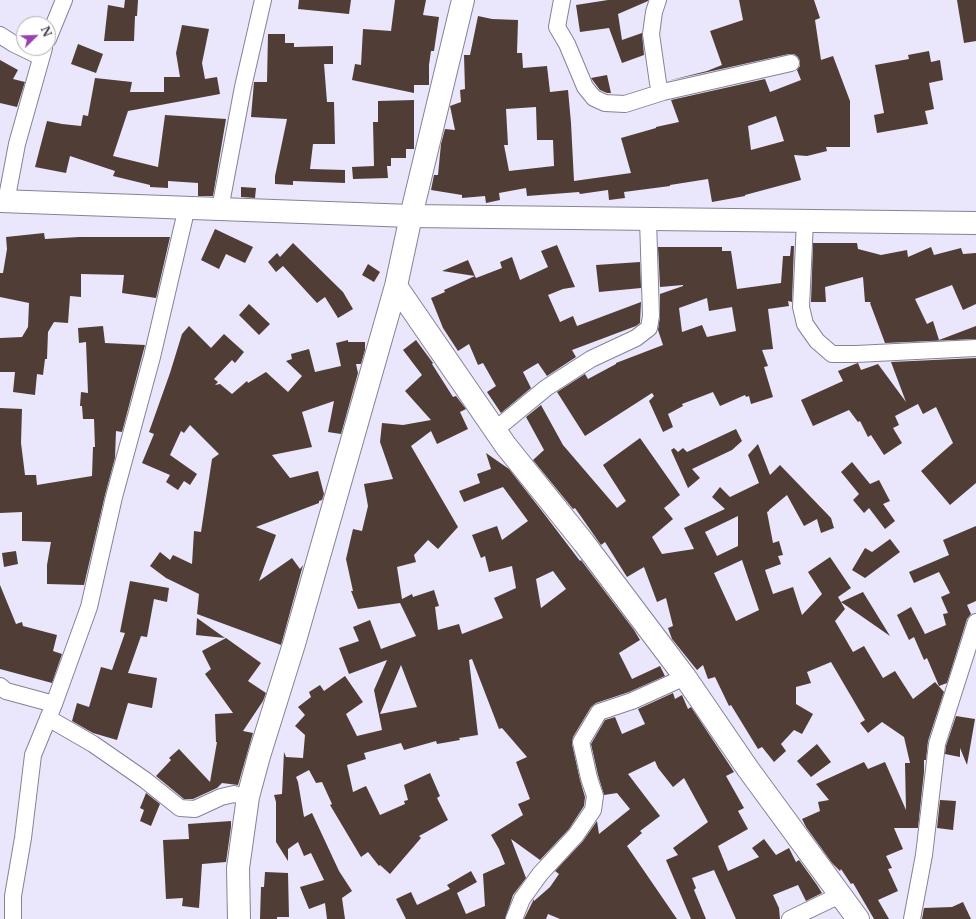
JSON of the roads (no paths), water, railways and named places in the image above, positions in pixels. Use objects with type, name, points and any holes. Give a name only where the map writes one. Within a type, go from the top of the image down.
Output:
[{"type":"main road","points":[[239,919],[238,868],[248,797],[259,756],[294,644],[396,286],[411,216],[463,0]]},
{"type":"main road","points":[[3,201],[411,216],[976,223]]},
{"type":"main road","points":[[396,286],[506,446],[584,543],[685,677],[748,769],[858,919]]},
{"type":"street","points":[[56,20],[64,0]]},
{"type":"street","points":[[220,209],[243,87],[263,0]]},
{"type":"street","points":[[562,0],[557,27],[567,44],[585,87],[594,98],[605,103],[625,104],[663,92],[791,63]]},
{"type":"street","points":[[658,0],[654,12],[651,34],[658,83],[663,92]]},
{"type":"street","points":[[0,35],[16,45]]},
{"type":"street","points":[[3,201],[17,144],[42,56]]},
{"type":"street","points":[[13,919],[14,896],[33,755],[51,711],[88,607],[114,497],[152,357],[187,207]]},
{"type":"street","points":[[495,430],[546,388],[591,359],[636,338],[649,328],[651,316],[648,219]]},
{"type":"street","points":[[805,221],[801,307],[805,324],[817,341],[832,354],[976,348]]},
{"type":"street","points":[[912,919],[924,855],[937,744],[976,622]]},
{"type":"street","points":[[514,919],[522,899],[540,874],[576,834],[593,810],[595,796],[589,778],[581,742],[598,712],[632,701],[685,677]]},
{"type":"street","points":[[0,686],[6,691],[51,711],[93,744],[145,780],[180,808],[195,809],[221,797],[234,794],[248,797]]},
{"type":"street","points":[[790,919],[840,895]]}]
